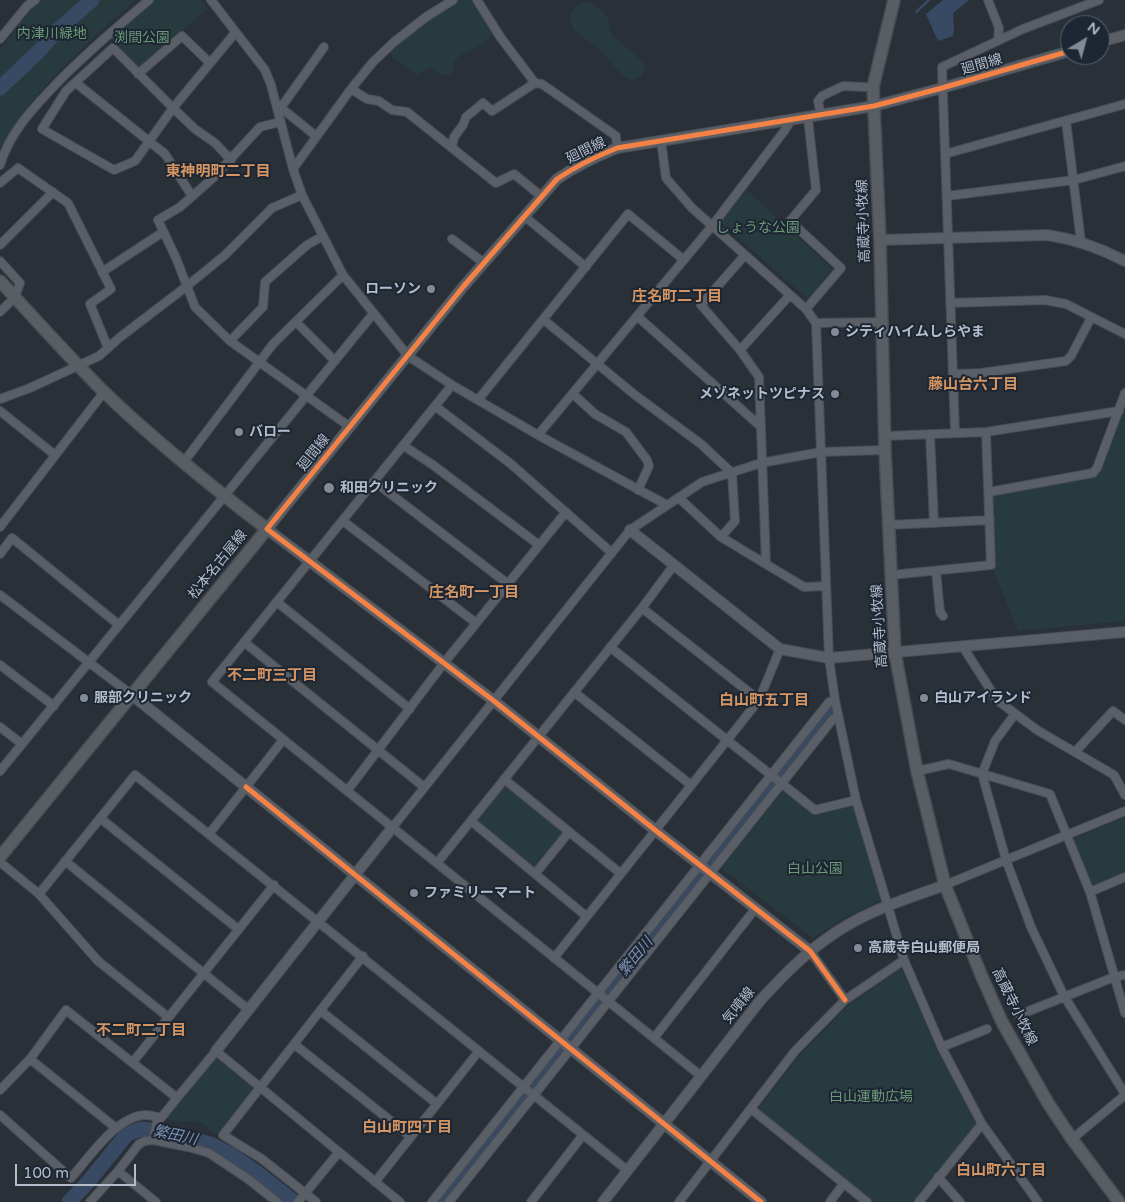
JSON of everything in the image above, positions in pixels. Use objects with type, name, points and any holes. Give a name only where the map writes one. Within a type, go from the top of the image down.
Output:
[{"type":"main road","name":"高蔵寺小牧線","points":[[894,0],[873,87],[894,653],[916,771],[945,885],[1002,1022],[1048,1103],[1119,1202]]},
{"type":"main road","name":"松本名古屋線","points":[[0,281],[104,392],[183,463],[267,529],[0,857]]},
{"type":"street","points":[[0,40],[27,6],[35,0]]},
{"type":"street","points":[[0,164],[18,128],[33,107],[90,50],[148,0]]},
{"type":"street","points":[[211,0],[265,70],[279,108],[280,122],[302,195],[343,275],[408,356],[452,385],[538,435],[667,505]]},
{"type":"street","points":[[293,169],[373,62],[426,16],[453,0]]},
{"type":"street","points":[[477,0],[535,83]]},
{"type":"street","points":[[988,0],[999,28],[998,40]]},
{"type":"street","points":[[955,432],[942,67],[998,40],[1099,0]]},
{"type":"street","points":[[231,160],[215,143],[195,129],[173,108],[138,74],[113,48],[66,91],[42,129],[114,170],[135,161],[173,108],[235,33]]},
{"type":"street","points":[[1110,39],[1125,35]]},
{"type":"street","points":[[138,74],[182,36],[210,63]]},
{"type":"street","points":[[279,108],[324,46]]},
{"type":"street","name":"廻間線","points":[[267,529],[524,216],[557,179],[572,168],[617,148],[874,106],[1060,54]]},
{"type":"street","points":[[76,82],[165,154],[192,196]]},
{"type":"street","points":[[452,147],[454,137],[463,125],[466,117],[483,103],[492,111],[535,83],[542,84],[616,136],[617,148]]},
{"type":"street","points":[[821,115],[818,101],[822,96],[843,86],[865,87]]},
{"type":"street","points":[[351,89],[367,99],[379,101],[392,110],[407,112],[452,147],[476,169],[496,183],[514,174],[542,196]]},
{"type":"street","points":[[945,154],[1125,104]]},
{"type":"street","points":[[279,108],[316,136]]},
{"type":"street","points":[[806,309],[841,268],[790,221],[816,190],[808,118]]},
{"type":"street","points":[[538,435],[745,186],[791,120]]},
{"type":"street","points":[[1066,121],[1081,242]]},
{"type":"street","points":[[280,122],[260,127],[213,178],[180,207],[158,220],[176,258],[194,307],[230,341],[350,427]]},
{"type":"street","points":[[661,141],[666,178],[692,208],[806,309],[816,323],[829,658],[835,700],[856,800],[904,960],[942,1047],[982,1124],[1038,1202]]},
{"type":"street","points":[[947,196],[1074,180],[1125,166]]},
{"type":"street","points":[[0,183],[18,168],[68,202],[112,289],[90,304],[108,348]]},
{"type":"street","points":[[0,245],[53,192]]},
{"type":"street","points":[[0,399],[99,356],[119,338],[225,255],[272,208],[302,195]]},
{"type":"street","points":[[478,400],[628,214],[684,260]]},
{"type":"street","points":[[524,216],[586,267]]},
{"type":"street","points":[[102,272],[163,232]]},
{"type":"street","points":[[880,240],[1032,234],[1064,237],[1081,242],[1096,247],[1125,262]]},
{"type":"street","points":[[230,341],[263,307],[265,282],[307,245],[323,236]]},
{"type":"street","points":[[452,240],[484,264]]},
{"type":"street","points":[[745,255],[701,305],[740,350],[759,377],[766,564]]},
{"type":"street","points":[[0,261],[20,283],[14,297],[0,312]]},
{"type":"street","points":[[183,463],[274,344],[343,275]]},
{"type":"street","points":[[740,350],[790,295]]},
{"type":"street","points":[[950,303],[1045,300],[1066,304],[1125,334]]},
{"type":"street","points":[[0,771],[373,314]]},
{"type":"street","points":[[637,316],[760,426]]},
{"type":"street","points":[[954,374],[981,373],[1066,361],[1071,356],[1091,318]]},
{"type":"street","points":[[544,320],[635,395],[701,444],[732,473],[735,521],[721,537]]},
{"type":"street","points":[[296,322],[335,361]]},
{"type":"street","points":[[816,323],[882,322]]},
{"type":"street","points":[[452,385],[212,682],[701,1076]]},
{"type":"street","points":[[0,527],[104,392]]},
{"type":"street","points":[[989,492],[1093,473],[1098,468],[1125,393]]},
{"type":"street","points":[[573,394],[595,414],[626,432],[647,460],[649,466],[638,490]]},
{"type":"street","points":[[435,406],[511,464],[612,553]]},
{"type":"street","points":[[0,411],[55,455]]},
{"type":"street","points":[[885,436],[986,432],[1118,411]]},
{"type":"street","points":[[891,575],[991,565],[986,432]]},
{"type":"street","points":[[930,434],[934,523]]},
{"type":"street","points":[[404,446],[433,465],[539,545]]},
{"type":"street","points":[[0,1115],[71,1178],[116,1128],[127,1120],[145,1115],[161,1118],[216,1052],[630,530],[702,482],[761,463],[821,452],[885,450]]},
{"type":"street","points":[[375,482],[508,584]]},
{"type":"street","points":[[679,498],[721,537],[804,587],[826,586]]},
{"type":"street","points":[[347,791],[444,663],[566,512]]},
{"type":"street","points":[[889,525],[990,520]]},
{"type":"street","points":[[343,521],[476,623]]},
{"type":"street","points":[[267,529],[494,701],[700,866],[810,951],[845,1000]]},
{"type":"street","points":[[630,530],[780,649],[829,658],[1125,632]]},
{"type":"street","points":[[0,554],[12,538],[119,625]]},
{"type":"street","points":[[437,863],[642,608],[674,565]]},
{"type":"street","points":[[936,571],[940,612],[943,616]]},
{"type":"street","points":[[0,595],[132,695],[762,1202]]},
{"type":"street","points":[[277,602],[410,709]]},
{"type":"street","points":[[642,608],[759,700]]},
{"type":"street","points":[[244,642],[424,788]]},
{"type":"street","points":[[610,647],[815,810],[856,800]]},
{"type":"street","points":[[963,647],[997,700],[1037,730],[1114,775],[1125,795]]},
{"type":"street","points":[[554,958],[759,700],[780,649]]},
{"type":"street","points":[[0,665],[54,706]]},
{"type":"street","points":[[574,692],[691,785]]},
{"type":"street","points":[[432,1202],[830,702],[835,700]]},
{"type":"street","points":[[1075,752],[1113,711],[1125,720]]},
{"type":"street","points":[[1015,714],[995,741],[982,774],[1006,860],[1031,927],[1064,996],[1125,1095],[1072,1139]]},
{"type":"street","points":[[449,1202],[833,718],[839,718]]},
{"type":"street","points":[[0,727],[22,744]]},
{"type":"street","points":[[210,834],[283,740]]},
{"type":"street","points":[[916,771],[949,764],[1050,794],[1090,892],[1125,1013]]},
{"type":"street","points":[[39,894],[135,774],[627,1170]]},
{"type":"street","points":[[504,779],[620,874]]},
{"type":"street","points":[[945,885],[1125,811]]},
{"type":"street","points":[[100,818],[238,929]]},
{"type":"street","points":[[471,821],[586,916]]},
{"type":"street","points":[[535,874],[569,832]]},
{"type":"street","points":[[65,861],[248,1010]]},
{"type":"street","points":[[0,862],[39,894],[98,961],[168,1017]]},
{"type":"street","points":[[1090,892],[1125,877]]},
{"type":"street","points":[[133,1062],[274,885]]},
{"type":"street","name":"気噴線","points":[[603,1202],[759,1002],[782,976],[810,951],[846,926],[887,907],[945,885]]},
{"type":"street","points":[[654,1038],[755,909]]},
{"type":"street","points":[[316,1202],[262,1159],[223,1135],[363,956]]},
{"type":"street","points":[[680,1202],[795,1051],[845,1000],[904,960]]},
{"type":"street","points":[[1019,1015],[1114,977],[1125,975]]},
{"type":"street","points":[[0,1090],[30,1059],[66,1010],[177,1098]]},
{"type":"street","points":[[321,1010],[437,1104]]},
{"type":"street","points":[[942,1047],[987,1029]]},
{"type":"street","points":[[294,1044],[411,1137]]},
{"type":"street","points":[[375,1182],[479,1051]]},
{"type":"street","points":[[216,1052],[400,1202]]},
{"type":"street","points":[[30,1059],[116,1128]]},
{"type":"street","points":[[751,1109],[867,1202]]},
{"type":"street","points":[[153,1140],[158,1118]]},
{"type":"street","points":[[919,1202],[982,1124]]},
{"type":"street","points":[[531,1202],[583,1134]]},
{"type":"street","points":[[90,1202],[139,1144],[153,1140],[188,1147],[209,1154],[248,1179],[277,1202]]},
{"type":"street","points":[[298,1202],[339,1152]]},
{"type":"street","points":[[118,1171],[156,1202]]},
{"type":"street","points":[[938,1177],[960,1202]]},
{"type":"street","points":[[830,1202],[844,1183]]},
{"type":"green space","name":"内津川緑地","points":[[40,0],[135,0],[61,69],[28,107],[0,149],[0,48]]},
{"type":"green space","name":"渕間公園","points":[[154,0],[201,0],[207,9],[140,68],[110,38]]},
{"type":"green space","points":[[460,0],[471,0],[493,31],[484,42],[463,54],[453,63],[453,70],[449,75],[441,74],[429,67],[418,76],[394,58],[390,52],[405,36]]},
{"type":"green space","points":[[586,2],[603,11],[608,17],[611,33],[642,62],[646,69],[641,77],[632,80],[622,75],[601,51],[575,30],[570,20],[571,13],[576,6]]},
{"type":"green space","name":"しょうな公園","points":[[747,190],[832,269],[808,299],[720,222]]},
{"type":"green space","points":[[1125,402],[1125,621],[1018,631],[993,569],[995,566],[992,497],[1097,475],[1100,472]]},
{"type":"green space","points":[[503,787],[507,787],[563,832],[563,835],[537,868],[533,868],[477,824],[477,819]]},
{"type":"green space","name":"白山公園","points":[[785,788],[816,813],[855,803],[882,900],[844,918],[813,938],[721,868]]},
{"type":"green space","points":[[1125,817],[1125,874],[1095,886],[1091,884],[1073,841],[1075,838]]},
{"type":"green space","name":"白山運動広場","points":[[899,970],[902,970],[936,1048],[975,1122],[975,1126],[914,1202],[873,1202],[760,1111],[759,1108],[800,1055],[849,1005]]},
{"type":"green space","points":[[213,1059],[217,1059],[252,1087],[252,1091],[216,1135],[198,1122],[169,1121],[166,1118]]},
{"type":"water","points":[[943,0],[969,0],[953,13],[953,36],[938,41],[926,14]]},
{"type":"waterway","points":[[0,88],[58,30],[92,0]]},
{"type":"waterway","points":[[916,12],[929,0]]},
{"type":"waterway","name":"繁田川","points":[[440,1202],[831,712]]},
{"type":"waterway","name":"繁田川","points":[[69,1202],[89,1181],[127,1134],[141,1129],[161,1131],[210,1144],[232,1155],[294,1202]]},
{"type":"cycle path","points":[[845,1000],[810,951],[494,701],[267,529],[463,287],[557,179],[571,170],[617,148],[874,106],[1060,54]]},
{"type":"cycle path","points":[[246,787],[761,1202]]},
{"type":"place","name":"ローソン","points":[[431,289]]},
{"type":"place","name":"シティハイムしらやま","points":[[835,332]]},
{"type":"place","name":"メゾネットツピナス","points":[[835,394]]},
{"type":"place","name":"バロー","points":[[239,432]]},
{"type":"place","name":"和田クリニック","points":[[329,488]]},
{"type":"place","name":"服部クリニック","points":[[84,698]]},
{"type":"place","name":"白山アイランド","points":[[924,698]]},
{"type":"place","name":"ファミリーマート","points":[[414,893]]},
{"type":"place","name":"高蔵寺白山郵便局","points":[[858,948]]},
{"type":"district","name":"東神明町二丁目","points":[[218,172]]},
{"type":"district","name":"庄名町二丁目","points":[[677,297]]},
{"type":"district","name":"藤山台六丁目","points":[[973,385]]},
{"type":"district","name":"庄名町一丁目","points":[[474,593]]},
{"type":"district","name":"不二町三丁目","points":[[272,676]]},
{"type":"district","name":"白山町五丁目","points":[[764,701]]},
{"type":"district","name":"不二町二丁目","points":[[141,1031]]},
{"type":"district","name":"白山町四丁目","points":[[407,1128]]},
{"type":"district","name":"白山町六丁目","points":[[1001,1171]]}]
